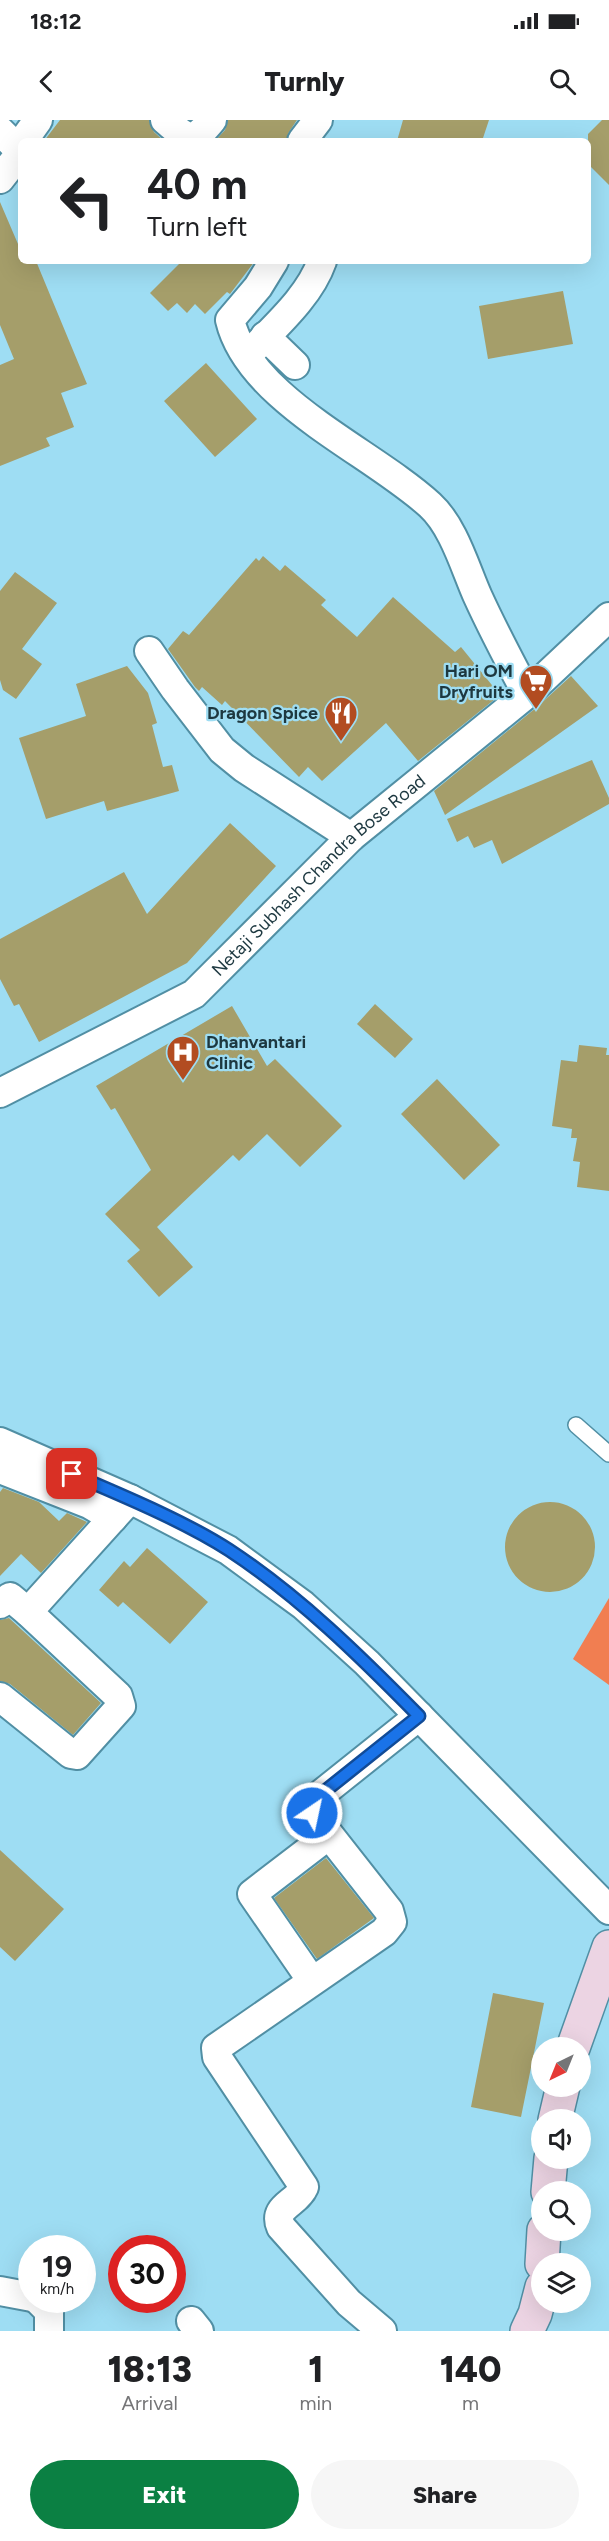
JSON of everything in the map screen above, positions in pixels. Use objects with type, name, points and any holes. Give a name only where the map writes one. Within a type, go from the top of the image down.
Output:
[{"type":"street","points":[[25,138],[38,120]]},
{"type":"street","points":[[165,120],[187,138],[193,138],[200,134],[212,120]]},
{"type":"street","points":[[304,138],[318,120]]},
{"type":"street","points":[[0,131],[16,147],[18,156],[0,179]]},
{"type":"street","points":[[272,264],[258,287],[230,320],[235,340],[256,346],[295,365]]},
{"type":"street","points":[[256,346],[315,279],[321,264]]},
{"type":"street","points":[[256,346],[289,403],[377,464],[431,506],[450,535],[498,642],[527,694]]},
{"type":"street","name":"Netaji Subhash Chandra Bose Road","points":[[0,1093],[194,994],[351,837],[527,694],[609,617]]},
{"type":"street","points":[[149,651],[174,689],[222,750],[244,768],[351,837]]},
{"type":"street","points":[[4,1456],[121,1509],[228,1550],[293,1598],[367,1663],[609,1910]]},
{"type":"street","points":[[27,1612],[121,1509]]},
{"type":"street","points":[[0,1604],[10,1597],[118,1696],[121,1706],[77,1755],[71,1754],[0,1696]]},
{"type":"street","points":[[382,2331],[349,2303],[281,2228],[278,2220],[280,2210],[301,2194],[304,2187],[301,2178],[218,2057],[216,2048],[384,1932],[392,1922],[389,1911],[312,1813],[311,1807],[315,1799],[419,1716]]},
{"type":"street","points":[[312,1981],[252,1894],[329,1835]]},
{"type":"street","points":[[577,2037],[609,1947]]},
{"type":"street","points":[[0,2291],[18,2294]]},
{"type":"street","points":[[49,2313],[49,2331]]},
{"type":"street","points":[[527,2331],[536,2313]]},
{"type":"lane","points":[[576,1425],[609,1454]]},
{"type":"shaded area","points":[[609,1598],[609,1685],[573,1659]]},
{"type":"building","points":[[60,120],[149,120],[154,132],[161,138],[46,138]]},
{"type":"building","points":[[228,120],[297,120],[287,138],[218,138],[225,130]]},
{"type":"building","points":[[403,120],[489,120],[483,138],[398,138]]},
{"type":"building","points":[[602,120],[609,120],[609,185],[591,167],[591,138],[588,138],[588,134]]},
{"type":"building","points":[[0,202],[18,244],[18,264],[37,264],[87,384],[61,393],[74,427],[46,438],[50,446],[0,466],[0,365],[14,359],[0,325]]},
{"type":"building","points":[[179,264],[253,264],[230,294],[227,292],[205,314],[195,304],[187,313],[177,303],[168,311],[150,293]]},
{"type":"building","points":[[563,291],[573,344],[488,359],[479,306]]},
{"type":"building","points":[[206,363],[257,419],[215,457],[164,401]]},
{"type":"building","points":[[263,556],[280,571],[285,565],[326,600],[321,605],[357,637],[393,597],[455,652],[461,647],[500,695],[418,761],[386,723],[322,781],[308,767],[299,777],[225,701],[222,705],[202,687],[199,691],[168,649],[183,631],[189,635],[256,558],[259,561]]},
{"type":"building","points":[[15,572],[57,603],[22,649],[42,664],[16,699],[3,690],[0,680],[0,591]]},
{"type":"building","points":[[127,666],[148,693],[157,723],[152,725],[163,767],[172,765],[179,791],[107,811],[104,801],[46,819],[19,738],[86,716],[76,684]]},
{"type":"building","points":[[571,676],[598,706],[445,815],[434,791],[537,707]]},
{"type":"building","points":[[592,760],[609,798],[609,804],[502,864],[492,840],[474,848],[468,836],[457,842],[447,819]]},
{"type":"building","points":[[230,823],[276,866],[187,963],[39,1042],[19,1004],[14,1006],[0,979],[0,939],[124,872],[147,914]]},
{"type":"building","points":[[375,1004],[413,1039],[395,1058],[357,1024]]},
{"type":"building","points":[[232,1006],[267,1066],[275,1059],[342,1126],[300,1167],[267,1134],[239,1161],[233,1155],[157,1227],[193,1267],[159,1297],[127,1261],[140,1250],[105,1214],[151,1170],[115,1108],[111,1110],[96,1086]]},
{"type":"building","points":[[579,1045],[607,1048],[606,1055],[609,1055],[609,1191],[577,1187],[580,1162],[573,1161],[577,1138],[571,1138],[572,1129],[552,1126],[561,1060],[577,1062]]},
{"type":"building","points":[[437,1079],[500,1145],[464,1180],[401,1114]]},
{"type":"building","points":[[3,1488],[39,1502],[59,1521],[67,1513],[87,1522],[41,1573],[21,1554],[0,1576],[0,1492]]},
{"type":"building","points":[[541,1502],[559,1502],[575,1509],[588,1522],[595,1538],[595,1556],[588,1572],[575,1585],[559,1592],[541,1592],[525,1585],[512,1572],[505,1556],[505,1538],[512,1522],[525,1509]]},
{"type":"building","points":[[147,1548],[208,1602],[170,1644],[123,1602],[118,1607],[99,1590],[124,1561],[130,1567]]},
{"type":"building","points":[[9,1618],[101,1703],[73,1735],[10,1684],[0,1681],[0,1620]]},
{"type":"building","points":[[0,1850],[64,1909],[15,1961],[0,1947]]},
{"type":"building","points":[[326,1858],[374,1918],[317,1959],[274,1898]]},
{"type":"building","points":[[493,1993],[544,2003],[537,2037],[531,2037],[531,2067],[521,2117],[471,2107]]},
{"type":"place","name":"Hari OM Dryfruits","points":[[536,710]]},
{"type":"place","name":"Dragon Spice","points":[[341,742]]},
{"type":"place","name":"Dhanvantari Clinic","points":[[183,1081]]},
{"type":"route","points":[[72,1474],[130,1499],[228,1550],[303,1605],[367,1663],[419,1716],[315,1799],[311,1807],[312,1813]]}]
